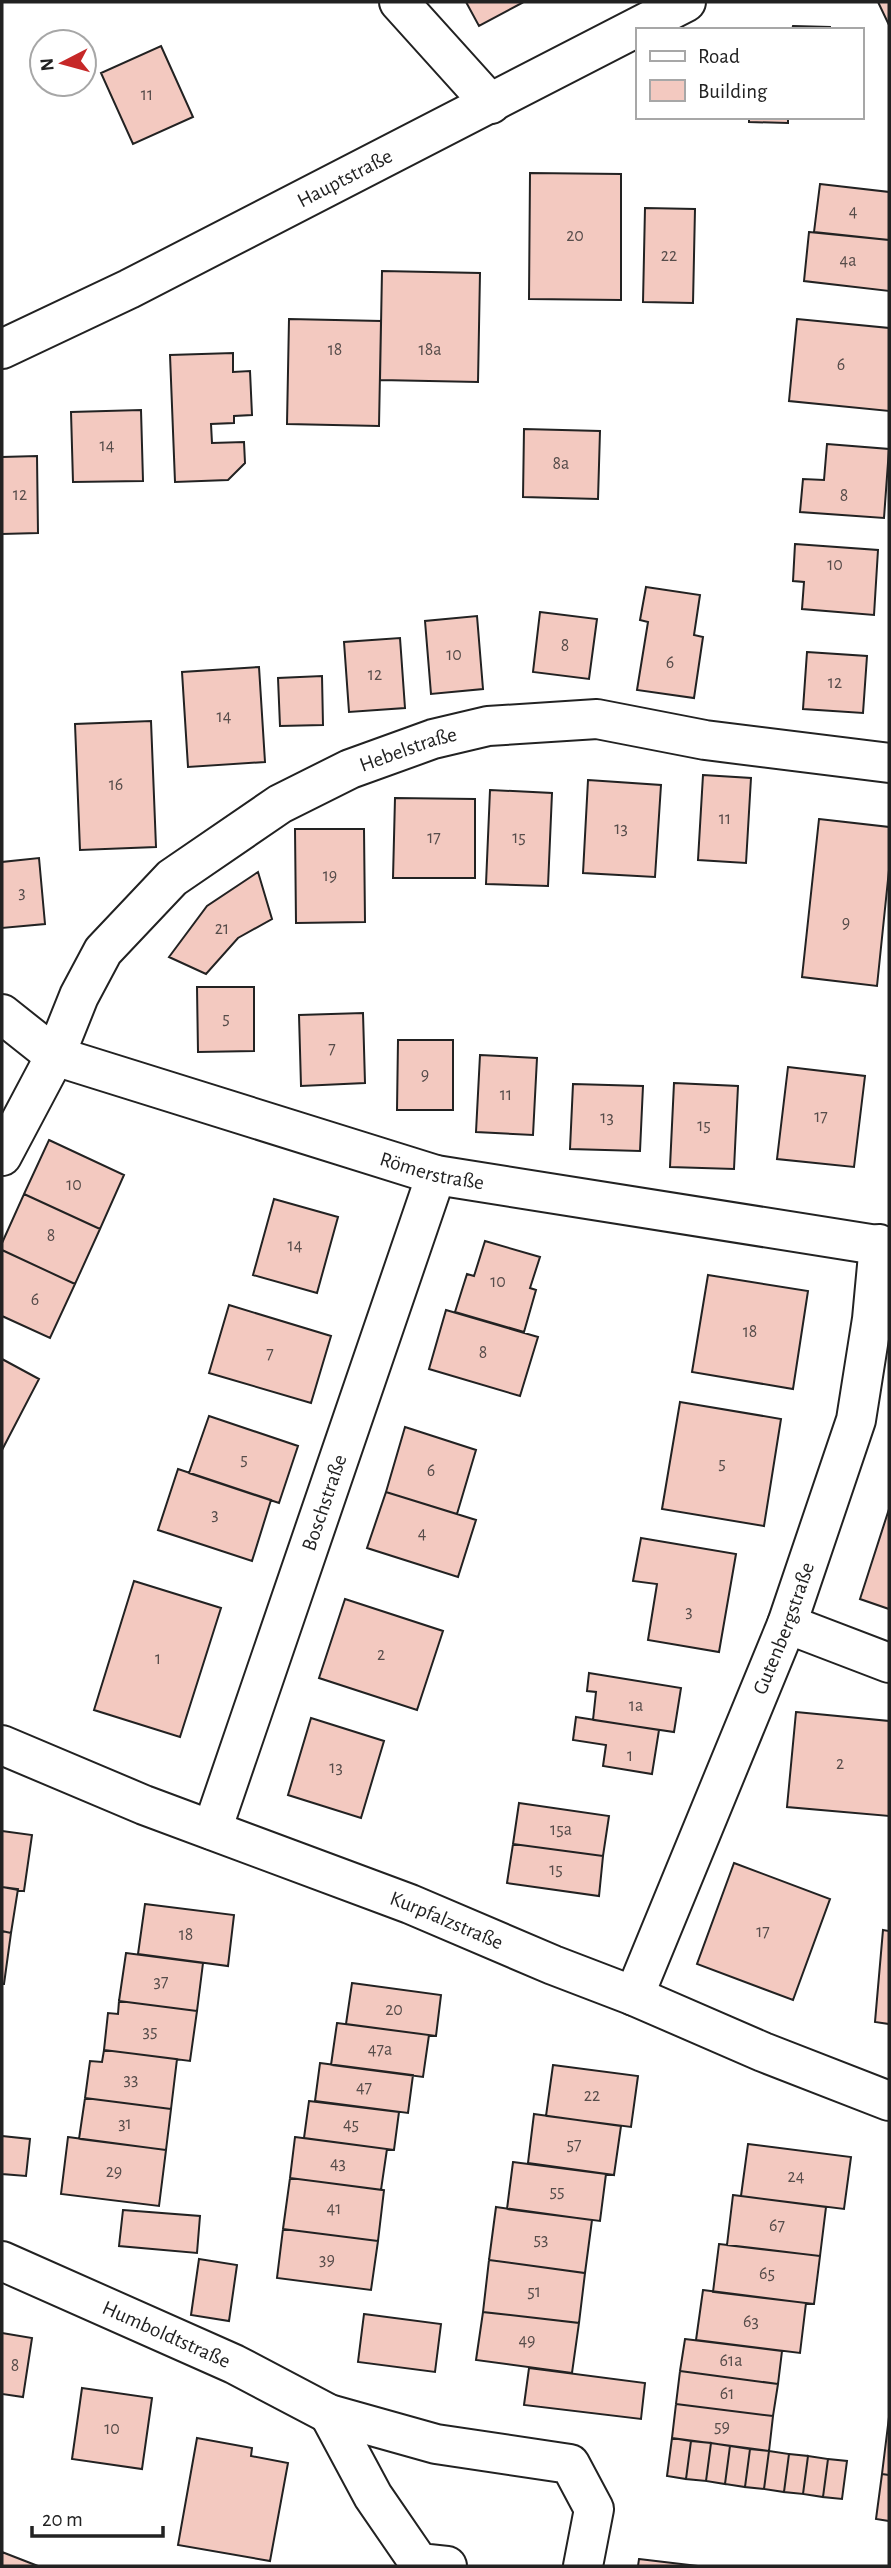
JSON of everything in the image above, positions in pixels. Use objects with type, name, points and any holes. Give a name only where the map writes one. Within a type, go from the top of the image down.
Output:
[{"type":"street","points":[[400,2],[491,104]]},
{"type":"street","name":"Hauptstraße","points":[[636,28],[686,2]]},
{"type":"street","name":"Hauptstraße","points":[[2,349],[129,289],[636,28]]},
{"type":"street","name":"Hebelstraße","points":[[2,1156],[55,1056],[79,996],[103,951],[172,878],[280,804],[350,769],[433,739],[488,726],[597,719],[705,740],[889,763]]},
{"type":"street","name":"Römerstraße","points":[[2,1014],[55,1056],[436,1175],[884,1246]]},
{"type":"street","name":"Boschstraße","points":[[212,1830],[436,1175]]},
{"type":"street","name":"Gutenbergstraße","points":[[634,1996],[787,1624],[856,1420],[884,1246]]},
{"type":"street","points":[[787,1624],[889,1663]]},
{"type":"street","name":"Kurpfalzstraße","points":[[2,1745],[144,1805],[411,1904],[763,2052],[889,2101]]},
{"type":"street","name":"Humboldtstraße","points":[[2,2261],[234,2364],[329,2414],[436,2444],[570,2464],[594,2509],[583,2566]]},
{"type":"street","points":[[329,2414],[373,2496],[419,2563],[447,2566]]},
{"type":"building","points":[[466,2],[521,2],[522,3],[479,26]]},
{"type":"building","points":[[878,2],[889,2],[889,25]]},
{"type":"building","points":[[793,26],[830,27],[830,28]]},
{"type":"building","points":[[161,46],[193,117],[133,144],[101,73]]},
{"type":"building","points":[[749,119],[788,119],[788,123],[749,122]]},
{"type":"building","points":[[530,173],[621,174],[621,300],[529,299]]},
{"type":"building","points":[[820,184],[889,192],[889,240],[814,232]]},
{"type":"building","points":[[645,208],[695,209],[693,303],[643,302]]},
{"type":"building","points":[[809,232],[889,240],[889,291],[804,281]]},
{"type":"building","points":[[382,271],[480,273],[478,382],[380,380]]},
{"type":"building","points":[[289,319],[381,321],[379,426],[287,424]]},
{"type":"building","points":[[797,319],[889,328],[889,411],[789,401]]},
{"type":"building","points":[[233,353],[233,372],[250,371],[252,415],[234,416],[234,423],[211,424],[212,443],[244,442],[245,463],[228,480],[175,482],[170,355]]},
{"type":"building","points":[[141,410],[143,481],[73,482],[71,412]]},
{"type":"building","points":[[524,429],[600,431],[598,499],[523,497]]},
{"type":"building","points":[[827,444],[889,449],[884,518],[800,512],[803,479],[824,480]]},
{"type":"building","points":[[37,456],[38,533],[2,534],[2,457]]},
{"type":"building","points":[[795,544],[878,550],[874,615],[802,609],[804,582],[793,581]]},
{"type":"building","points":[[646,587],[700,595],[694,635],[703,637],[694,698],[637,690],[648,622],[640,620]]},
{"type":"building","points":[[540,612],[597,619],[589,679],[533,672]]},
{"type":"building","points":[[477,616],[483,689],[431,694],[425,621]]},
{"type":"building","points":[[400,638],[405,708],[349,712],[344,642]]},
{"type":"building","points":[[807,652],[867,656],[863,713],[803,709]]},
{"type":"building","points":[[259,667],[265,762],[188,767],[182,672]]},
{"type":"building","points":[[322,676],[323,725],[280,726],[278,678]]},
{"type":"building","points":[[151,721],[156,847],[80,850],[75,724]]},
{"type":"building","points":[[703,775],[751,778],[746,863],[698,860]]},
{"type":"building","points":[[588,780],[661,785],[655,877],[583,873]]},
{"type":"building","points":[[490,790],[552,793],[548,886],[486,884]]},
{"type":"building","points":[[395,798],[475,799],[475,878],[393,878]]},
{"type":"building","points":[[819,819],[889,827],[889,870],[877,986],[802,977]]},
{"type":"building","points":[[295,829],[364,829],[365,922],[296,923]]},
{"type":"building","points":[[39,858],[45,924],[2,928],[2,862]]},
{"type":"building","points":[[258,872],[272,919],[238,938],[206,974],[169,957],[207,906]]},
{"type":"building","points":[[197,987],[254,987],[254,1051],[198,1052]]},
{"type":"building","points":[[363,1013],[365,1083],[301,1086],[299,1015]]},
{"type":"building","points":[[398,1040],[453,1040],[453,1110],[397,1110]]},
{"type":"building","points":[[480,1055],[537,1058],[533,1135],[476,1132]]},
{"type":"building","points":[[788,1067],[865,1076],[854,1167],[777,1159]]},
{"type":"building","points":[[674,1083],[738,1086],[734,1169],[670,1167]]},
{"type":"building","points":[[573,1084],[643,1086],[640,1151],[570,1149]]},
{"type":"building","points":[[49,1140],[124,1175],[100,1229],[24,1194]]},
{"type":"building","points":[[24,1194],[100,1229],[75,1284],[2,1250],[2,1243]]},
{"type":"building","points":[[274,1199],[338,1217],[317,1293],[253,1275]]},
{"type":"building","points":[[485,1241],[540,1257],[530,1288],[536,1290],[524,1332],[455,1312],[467,1274],[474,1276]]},
{"type":"building","points":[[2,1250],[75,1284],[50,1338],[2,1316]]},
{"type":"building","points":[[708,1275],[808,1291],[793,1389],[692,1372]]},
{"type":"building","points":[[229,1305],[331,1336],[311,1403],[209,1373]]},
{"type":"building","points":[[446,1310],[538,1337],[520,1396],[429,1369]]},
{"type":"building","points":[[2,1359],[39,1379],[2,1450]]},
{"type":"building","points":[[680,1402],[781,1419],[764,1526],[662,1509]]},
{"type":"building","points":[[209,1416],[298,1446],[279,1503],[189,1473]]},
{"type":"building","points":[[405,1427],[476,1450],[457,1514],[386,1492]]},
{"type":"building","points":[[178,1469],[271,1500],[252,1561],[158,1530]]},
{"type":"building","points":[[386,1492],[476,1520],[458,1577],[367,1548]]},
{"type":"building","points":[[889,1509],[889,1609],[860,1599]]},
{"type":"building","points":[[641,1538],[736,1554],[719,1652],[648,1640],[657,1584],[633,1581]]},
{"type":"building","points":[[134,1581],[221,1608],[180,1737],[94,1710]]},
{"type":"building","points":[[345,1599],[443,1631],[417,1710],[319,1678]]},
{"type":"building","points":[[589,1673],[681,1688],[674,1732],[593,1720],[596,1692],[587,1691]]},
{"type":"building","points":[[796,1712],[889,1721],[889,1816],[787,1807]]},
{"type":"building","points":[[576,1717],[659,1730],[652,1774],[603,1766],[606,1745],[573,1740]]},
{"type":"building","points":[[311,1718],[384,1741],[361,1818],[288,1795]]},
{"type":"building","points":[[519,1803],[609,1816],[603,1856],[513,1844]]},
{"type":"building","points":[[2,1831],[32,1835],[24,1891],[2,1887]]},
{"type":"building","points":[[513,1844],[603,1856],[599,1896],[507,1883]]},
{"type":"building","points":[[734,1863],[830,1899],[793,2000],[697,1964]]},
{"type":"building","points":[[2,1887],[18,1889],[11,1933],[2,1931]]},
{"type":"building","points":[[145,1904],[234,1915],[228,1966],[138,1954]]},
{"type":"building","points":[[883,1930],[889,1931],[889,2024],[875,2022]]},
{"type":"building","points":[[2,1931],[11,1933],[4,1984],[2,1984]]},
{"type":"building","points":[[126,1953],[203,1963],[197,2011],[119,2001]]},
{"type":"building","points":[[352,1983],[441,1995],[436,2036],[346,2024]]},
{"type":"building","points":[[119,2001],[197,2011],[190,2061],[104,2050],[108,2013],[118,2014]]},
{"type":"building","points":[[337,2023],[429,2035],[423,2077],[331,2065]]},
{"type":"building","points":[[104,2050],[177,2059],[171,2109],[85,2098],[90,2061],[102,2062]]},
{"type":"building","points":[[320,2063],[413,2075],[408,2113],[315,2101]]},
{"type":"building","points":[[553,2065],[638,2076],[631,2127],[546,2116]]},
{"type":"building","points":[[85,2098],[171,2109],[166,2150],[79,2139]]},
{"type":"building","points":[[309,2101],[399,2112],[394,2150],[304,2138]]},
{"type":"building","points":[[534,2114],[621,2126],[614,2175],[528,2163]]},
{"type":"building","points":[[2,2136],[30,2139],[26,2176],[2,2174]]},
{"type":"building","points":[[68,2137],[166,2150],[159,2206],[61,2194]]},
{"type":"building","points":[[295,2137],[387,2149],[381,2190],[290,2178]]},
{"type":"building","points":[[748,2144],[851,2157],[844,2209],[741,2196]]},
{"type":"building","points":[[513,2162],[606,2174],[600,2221],[507,2209]]},
{"type":"building","points":[[290,2178],[384,2190],[378,2241],[283,2229]]},
{"type":"building","points":[[733,2195],[826,2207],[820,2256],[727,2245]]},
{"type":"building","points":[[496,2207],[592,2220],[585,2273],[489,2260]]},
{"type":"building","points":[[123,2210],[200,2216],[197,2253],[119,2246]]},
{"type":"building","points":[[283,2229],[378,2241],[371,2290],[277,2278]]},
{"type":"building","points":[[719,2244],[820,2256],[814,2304],[713,2292]]},
{"type":"building","points":[[199,2259],[237,2265],[229,2321],[191,2315]]},
{"type":"building","points":[[489,2260],[585,2273],[579,2323],[483,2312]]},
{"type":"building","points":[[703,2290],[806,2303],[800,2353],[696,2340]]},
{"type":"building","points":[[483,2312],[579,2323],[572,2373],[476,2360]]},
{"type":"building","points":[[364,2314],[441,2324],[435,2372],[358,2362]]},
{"type":"building","points":[[2,2333],[32,2338],[23,2397],[2,2394]]},
{"type":"building","points":[[685,2339],[782,2351],[778,2384],[680,2371]]},
{"type":"building","points":[[529,2368],[645,2383],[641,2419],[524,2405]]},
{"type":"building","points":[[680,2371],[778,2384],[773,2416],[676,2404]]},
{"type":"building","points":[[82,2388],[152,2398],[142,2469],[72,2459]]},
{"type":"building","points":[[676,2404],[773,2416],[769,2451],[672,2438]]},
{"type":"building","points":[[889,2417],[889,2475],[882,2474]]},
{"type":"building","points":[[197,2438],[252,2448],[251,2456],[288,2463],[270,2561],[178,2545]]},
{"type":"building","points":[[672,2438],[691,2441],[686,2479],[667,2476]]},
{"type":"building","points":[[691,2441],[711,2443],[706,2481],[686,2479]]},
{"type":"building","points":[[711,2443],[730,2446],[725,2484],[706,2481]]},
{"type":"building","points":[[730,2446],[750,2449],[745,2487],[725,2484]]},
{"type":"building","points":[[750,2449],[769,2451],[764,2489],[745,2487]]},
{"type":"building","points":[[769,2451],[789,2454],[784,2492],[764,2489]]},
{"type":"building","points":[[789,2454],[808,2456],[803,2494],[784,2492]]},
{"type":"building","points":[[808,2456],[828,2459],[823,2497],[803,2494]]},
{"type":"building","points":[[828,2459],[847,2461],[842,2499],[823,2497]]},
{"type":"building","points":[[882,2474],[889,2475],[889,2521],[876,2519]]},
{"type":"building","points":[[2,2552],[38,2566],[2,2566]]},
{"type":"building","points":[[639,2559],[698,2566],[638,2566]]}]
